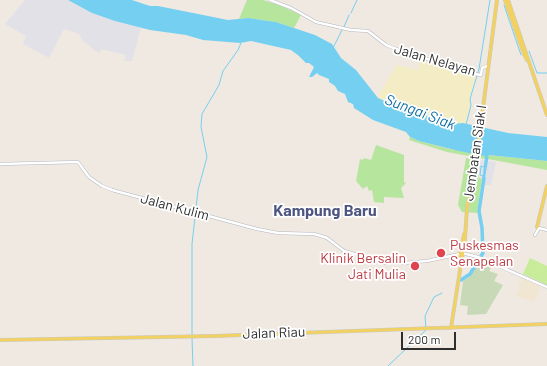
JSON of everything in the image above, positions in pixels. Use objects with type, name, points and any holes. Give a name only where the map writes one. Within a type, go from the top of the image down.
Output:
[{"type":"main road","name":"Jalan Nelayan","points":[[270,0],[291,8],[316,22],[351,30],[368,31],[386,45],[477,75],[481,75],[482,68],[487,66]]},
{"type":"main road","name":"Jembatan Siak I","points":[[451,328],[467,208],[479,139],[487,66],[497,0]]},
{"type":"main road","points":[[505,0],[547,115]]},
{"type":"main road","points":[[508,0],[510,11]]},
{"type":"main road","name":"Jalan Kulim","points":[[0,164],[78,162],[89,177],[104,187],[257,229],[282,233],[314,234],[332,242],[344,251],[380,262],[394,264],[427,261],[461,253]]},
{"type":"main road","points":[[535,235],[539,228],[547,186]]},
{"type":"main road","points":[[539,225],[547,230]]},
{"type":"main road","points":[[461,253],[478,257],[547,287]]},
{"type":"main road","name":"Jalan Riau","points":[[0,340],[192,336],[547,324]]},
{"type":"shaded area","points":[[25,0],[68,0],[92,13],[141,28],[132,61],[124,61],[126,55],[101,49],[100,53],[97,52],[83,41],[79,34],[64,29],[49,58],[23,44],[26,36],[5,24]]},
{"type":"shaded area","points":[[479,160],[496,162],[491,185],[484,185],[484,183],[482,183],[482,179],[479,178]]},
{"type":"shaded area","points":[[521,278],[541,286],[534,302],[516,296],[520,287],[518,286]]},
{"type":"green space","points":[[247,0],[263,0],[279,5],[301,15],[294,28],[276,22],[248,18],[239,19]]},
{"type":"green space","points":[[410,137],[419,141],[450,149],[481,154],[485,156],[485,159],[447,152],[409,140]]},
{"type":"green space","points":[[376,145],[404,155],[404,182],[406,183],[401,188],[404,198],[384,197],[384,203],[374,202],[372,190],[369,191],[367,186],[363,189],[356,181],[360,159],[363,160],[364,158],[371,160]]},
{"type":"green space","points":[[489,155],[547,161],[547,170],[488,159]]},
{"type":"green space","points":[[466,158],[479,160],[478,172],[479,178],[482,179],[477,213],[462,212],[458,205]]},
{"type":"green space","points":[[530,258],[547,266],[547,285],[523,274]]},
{"type":"green space","points":[[482,263],[491,268],[489,271],[498,274],[494,281],[503,285],[486,314],[467,315],[468,306],[460,305],[463,281],[469,277],[474,266]]},
{"type":"sand","points":[[420,59],[475,77],[470,99],[471,105],[466,124],[453,124],[404,107],[401,108],[398,103],[387,102],[378,98],[397,65],[418,70]]},
{"type":"water","points":[[68,0],[132,0],[150,6],[158,6],[228,20],[248,18],[276,22],[315,35],[332,44],[341,58],[356,70],[378,98],[387,102],[398,103],[401,108],[404,107],[453,124],[463,123],[508,133],[547,137],[547,161],[489,155],[484,183],[482,183],[485,156],[419,141],[410,137],[406,132],[373,120],[354,108],[353,104],[348,102],[345,94],[338,91],[335,86],[329,82],[329,79],[317,73],[312,77],[309,77],[314,67],[309,63],[306,63],[291,50],[251,41],[240,43],[203,40],[186,35],[150,30],[115,21],[92,13]]},
{"type":"waterway","points":[[351,13],[357,0]]},
{"type":"waterway","points":[[466,125],[471,105],[470,99],[479,69],[490,0]]},
{"type":"waterway","points":[[504,5],[521,55]]},
{"type":"waterway","points":[[344,27],[349,15]]},
{"type":"waterway","points":[[333,48],[342,30]]},
{"type":"waterway","points":[[192,335],[192,244],[198,190],[207,157],[201,127],[202,114],[219,85],[223,71],[238,50],[241,43]]},
{"type":"waterway","points":[[529,51],[537,73],[547,73]]},
{"type":"waterway","points":[[483,176],[480,175],[481,166],[484,167]]},
{"type":"waterway","points":[[461,280],[470,274],[483,253],[482,228],[479,211],[484,178]]},
{"type":"waterway","points":[[388,366],[426,330],[425,316],[434,297],[442,293]]},
{"type":"waterway","points":[[192,338],[193,366]]},
{"type":"place","name":"Puskesmas Senapelan","points":[[441,253]]},
{"type":"place","name":"Klinik Bersalin Jati Mulia","points":[[415,266]]},
{"type":"district","name":"Kampung Baru","points":[[325,211]]},
{"type":"water label","name":"Sungai Siak","points":[[420,112]]}]
